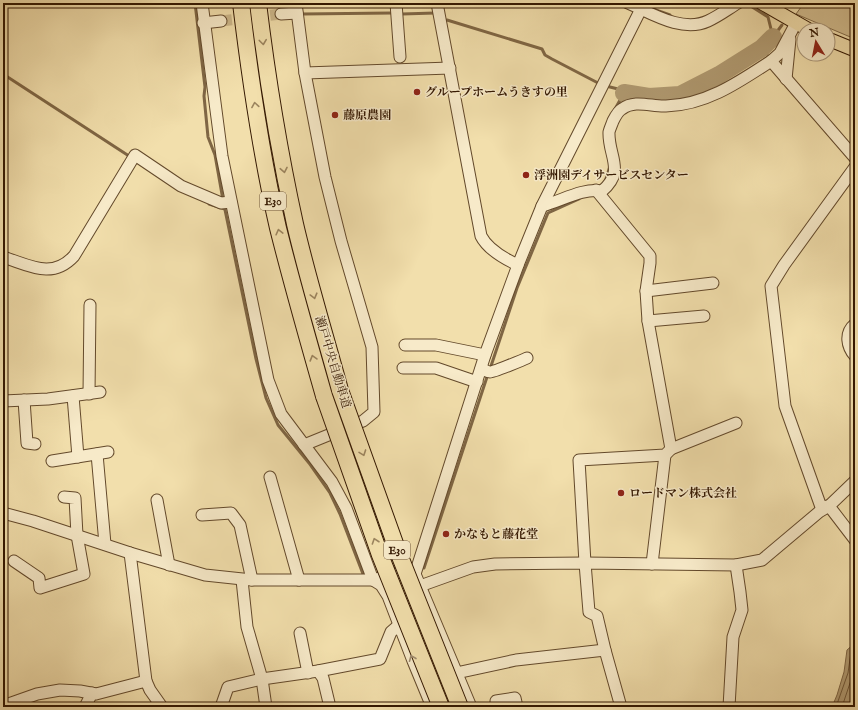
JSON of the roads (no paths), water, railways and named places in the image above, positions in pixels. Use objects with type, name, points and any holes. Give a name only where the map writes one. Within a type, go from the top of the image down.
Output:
[{"type":"highway","name":"瀬戸中央自動車道","points":[[241,3],[248,63],[261,141],[278,227],[297,303],[324,396],[380,555],[441,707]]},
{"type":"highway","name":"瀬戸中央自動車道","points":[[258,3],[265,61],[278,139],[295,223],[313,296],[340,390],[397,549],[460,707]]},
{"type":"main road","points":[[762,3],[793,29],[796,29]]},
{"type":"main road","points":[[836,42],[855,50]]},
{"type":"street","points":[[202,3],[222,156],[226,203],[268,380],[281,414],[332,482],[346,508],[374,580],[381,585],[388,596],[432,707]]},
{"type":"street","points":[[396,3],[400,57]]},
{"type":"street","points":[[437,3],[481,236],[486,244],[518,265]]},
{"type":"street","points":[[628,3],[643,6],[676,22],[691,25],[708,21],[738,3]]},
{"type":"street","points":[[471,707],[415,574],[477,382],[486,371],[485,355],[518,265],[542,206],[643,6]]},
{"type":"street","points":[[281,14],[296,8],[305,73],[326,177],[341,241],[372,347],[374,412],[363,421],[304,445]]},
{"type":"street","points":[[204,23],[221,21]]},
{"type":"street","points":[[542,206],[573,195],[596,190],[602,191],[608,186],[613,177],[615,168],[609,131],[621,109],[631,103],[666,106],[702,100],[718,94],[771,62],[780,53],[793,29]]},
{"type":"street","points":[[787,76],[793,29]]},
{"type":"street","points":[[771,62],[787,76],[855,158]]},
{"type":"street","points":[[305,73],[450,68]]},
{"type":"street","points":[[3,256],[45,270],[57,268],[68,262],[74,256],[135,155],[181,186],[226,203]]},
{"type":"street","points":[[829,506],[821,507],[785,406],[771,286],[784,265],[855,167]]},
{"type":"street","points":[[596,190],[650,256],[646,290],[648,321],[668,452],[652,564]]},
{"type":"street","points":[[646,290],[713,283]]},
{"type":"street","points":[[3,401],[95,393],[90,305]]},
{"type":"street","points":[[648,321],[704,316]]},
{"type":"street","points":[[855,324],[849,333],[848,342],[851,352],[855,356]]},
{"type":"street","points":[[405,345],[436,345],[485,355]]},
{"type":"street","points":[[486,371],[499,370],[527,358]]},
{"type":"street","points":[[403,368],[436,368],[477,382]]},
{"type":"street","points":[[73,396],[78,457]]},
{"type":"street","points":[[24,400],[27,444],[35,444]]},
{"type":"street","points":[[621,707],[597,616],[589,612],[580,460],[668,452],[736,423]]},
{"type":"street","points":[[52,461],[108,452]]},
{"type":"street","points":[[97,454],[105,544]]},
{"type":"street","points":[[270,477],[299,580]]},
{"type":"street","points":[[420,586],[473,567],[495,564],[585,562],[736,565],[762,560],[819,512],[829,506],[855,481]]},
{"type":"street","points":[[14,561],[39,578],[40,588],[84,574],[77,535],[75,498],[64,497]]},
{"type":"street","points":[[157,500],[169,565]]},
{"type":"street","points":[[829,506],[855,540]]},
{"type":"street","points":[[3,513],[205,575],[247,580],[374,580],[400,572],[415,574]]},
{"type":"street","points":[[202,516],[231,513],[240,525],[247,580],[247,627],[262,679],[266,707]]},
{"type":"street","points":[[130,553],[146,681],[150,690],[162,707]]},
{"type":"street","points":[[729,707],[733,637],[742,610],[736,565]]},
{"type":"street","points":[[221,707],[228,687],[262,679],[313,672],[380,659],[391,632],[399,625]]},
{"type":"street","points":[[300,633],[313,672],[323,678],[330,707]]},
{"type":"street","points":[[421,680],[516,660],[605,650]]},
{"type":"street","points":[[3,706],[37,694],[60,690],[96,694],[146,681]]},
{"type":"street","points":[[84,707],[92,694]]},
{"type":"street","points":[[496,702],[515,698],[517,707]]},
{"type":"water","points":[[855,643],[855,707],[832,707],[844,672],[847,650]]},
{"type":"waterway","points":[[195,3],[205,87],[204,96],[208,137],[215,155],[223,200]]},
{"type":"waterway","points":[[746,3],[768,17],[773,37]]},
{"type":"waterway","points":[[780,3],[784,5],[792,3]]},
{"type":"waterway","points":[[653,9],[670,15]]},
{"type":"waterway","points":[[302,14],[392,13]]},
{"type":"waterway","points":[[402,14],[435,13]]},
{"type":"waterway","points":[[447,20],[542,49],[545,55],[600,84]]},
{"type":"waterway","points":[[773,37],[782,25]]},
{"type":"waterway","points":[[624,93],[649,97],[680,95],[719,75],[762,48],[773,37]]},
{"type":"waterway","points":[[762,48],[767,54]]},
{"type":"waterway","points":[[3,74],[129,156]]},
{"type":"waterway","points":[[606,86],[618,89],[624,93],[615,109]]},
{"type":"waterway","points":[[605,182],[610,166]]},
{"type":"waterway","points":[[490,369],[517,288],[548,213],[579,199]]},
{"type":"waterway","points":[[209,204],[225,209]]},
{"type":"waterway","points":[[224,205],[256,359],[266,398],[278,425],[309,463],[330,493],[340,514],[363,574]]},
{"type":"waterway","points":[[424,568],[488,374]]},
{"type":"tunnel","points":[[221,21],[281,14]]},
{"type":"place","name":"グループホームうきすの里","points":[[417,92]]},
{"type":"place","name":"藤原農園","points":[[335,115]]},
{"type":"place","name":"浮洲園デイサービスセンター","points":[[526,175]]},
{"type":"place","name":"ロードマン株式会社","points":[[621,493]]},
{"type":"place","name":"かなもと藤花堂","points":[[446,534]]}]
